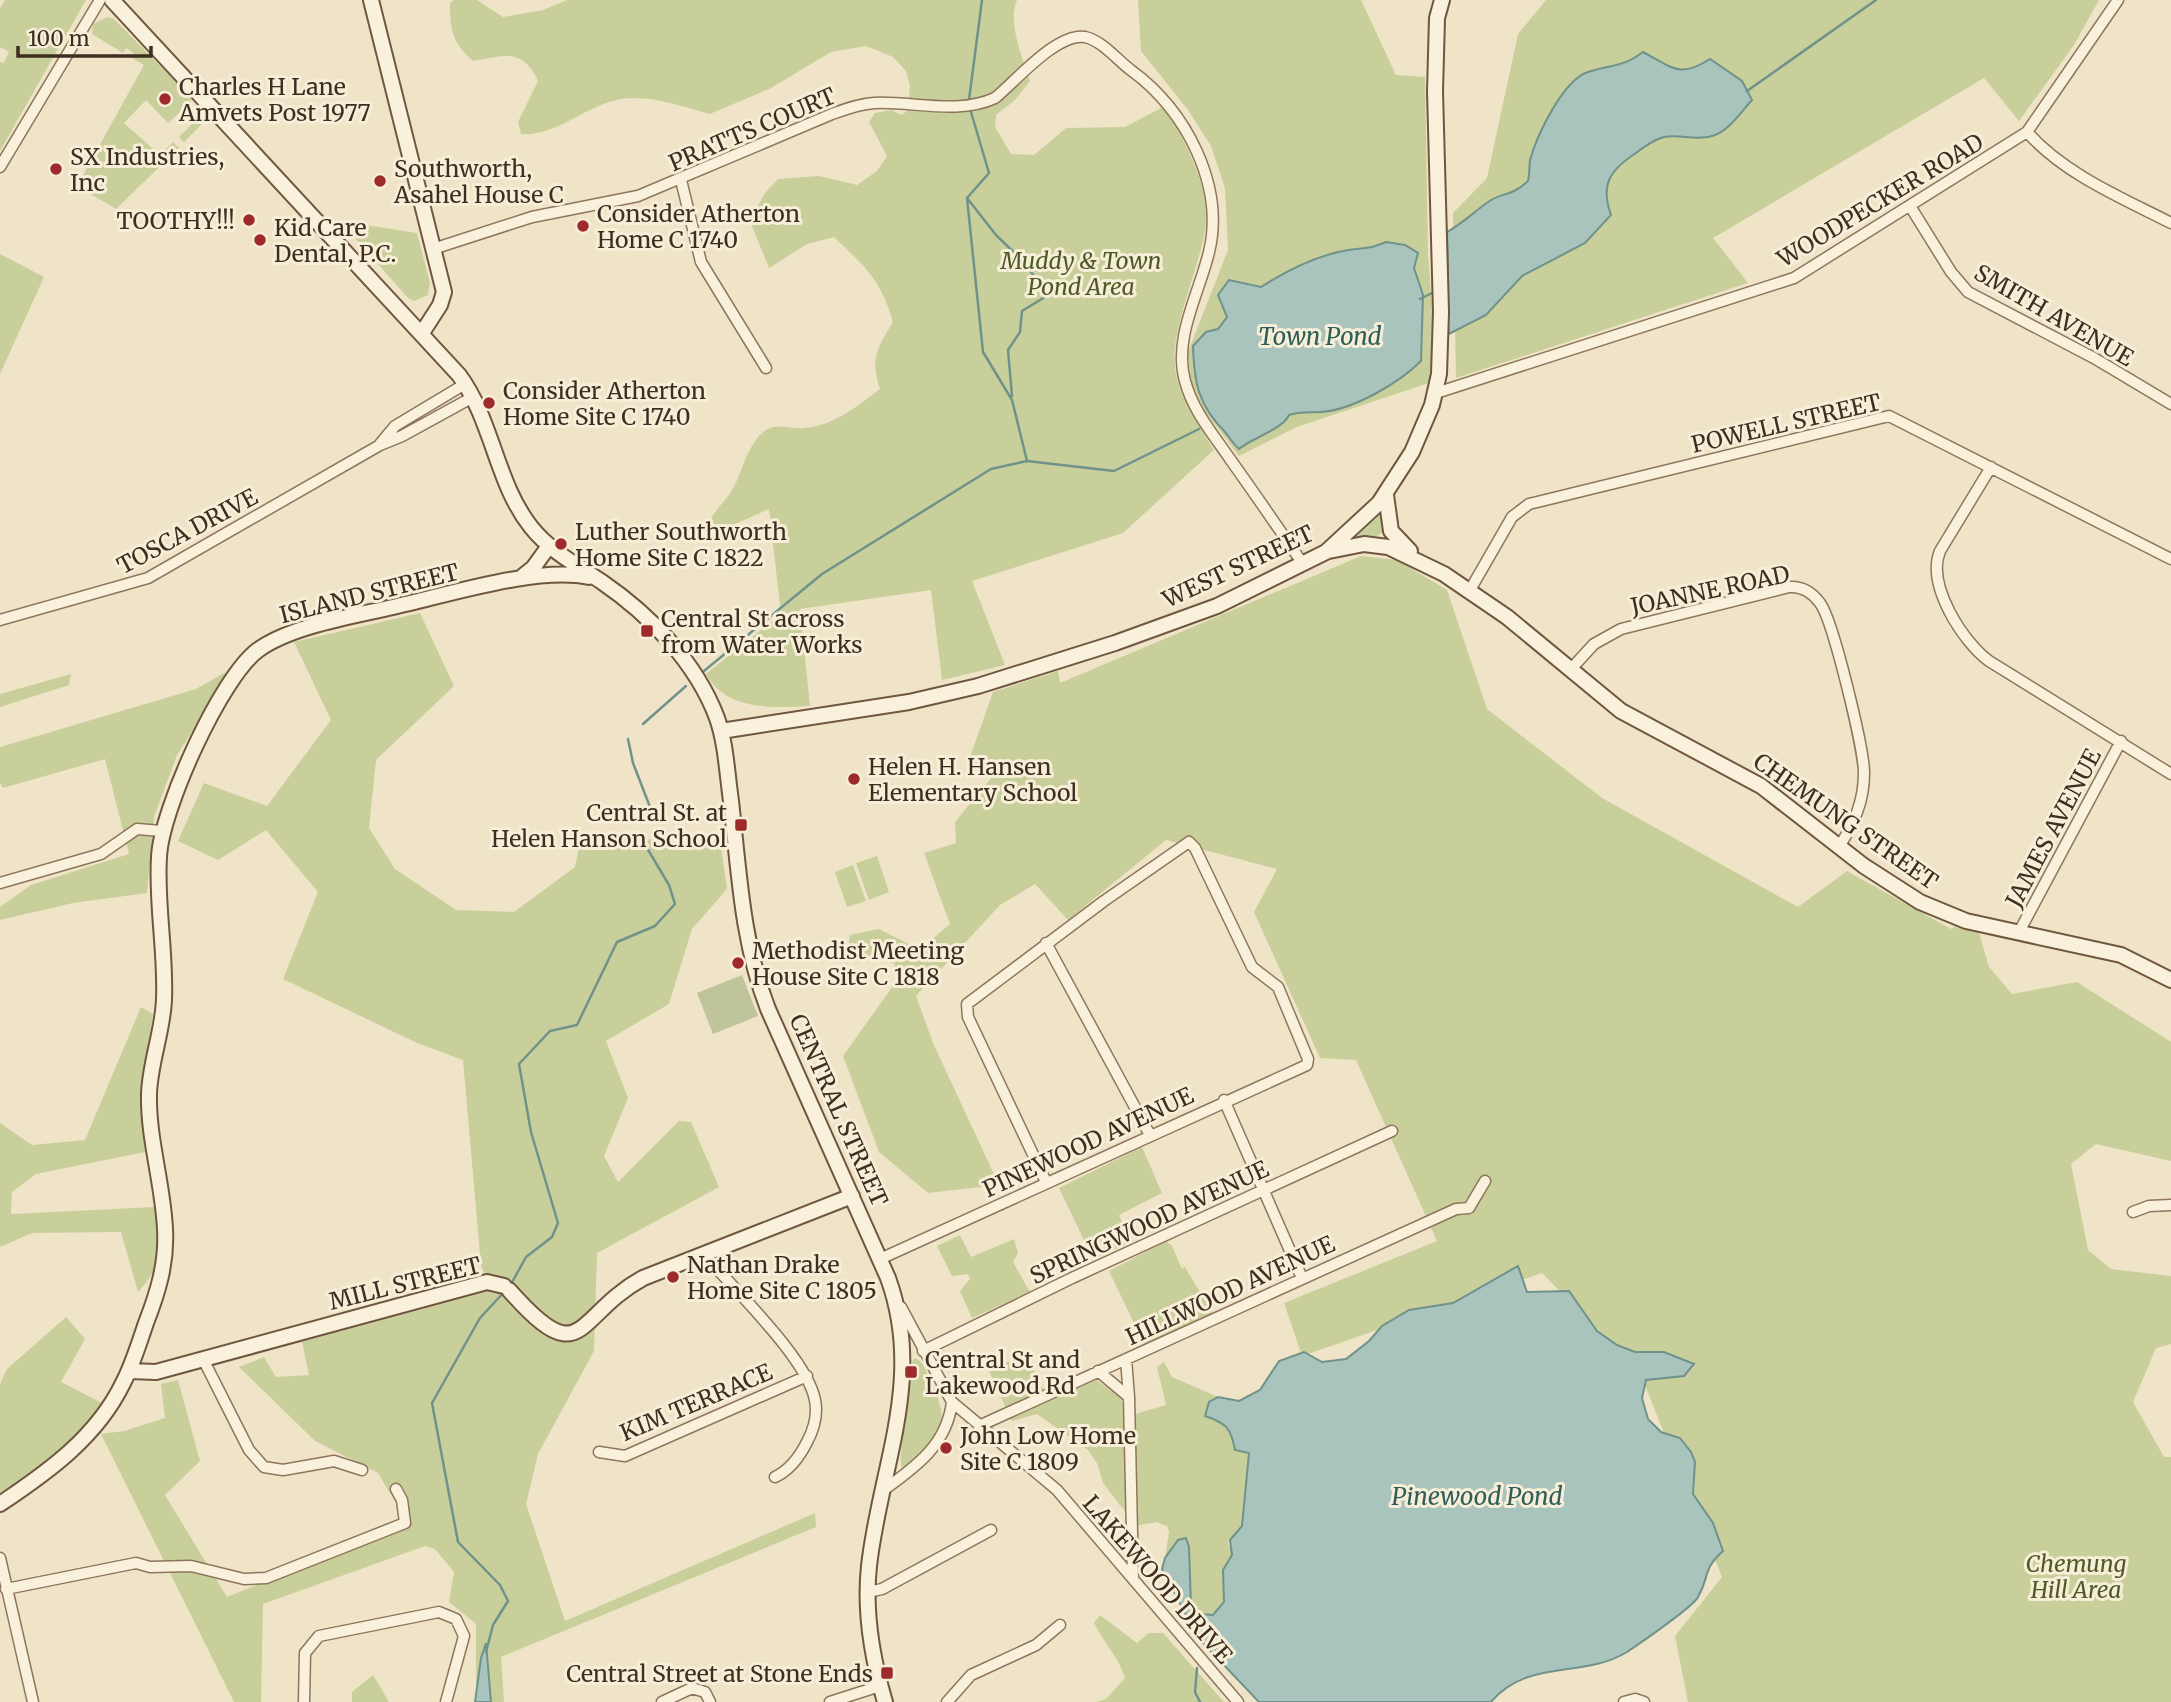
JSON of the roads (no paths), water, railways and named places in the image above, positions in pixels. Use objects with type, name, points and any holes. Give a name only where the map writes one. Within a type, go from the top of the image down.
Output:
[{"type":"street","points":[[0,167],[100,0]]},
{"type":"street","name":"CENTRAL STREET","points":[[112,0],[422,333],[465,383],[519,510],[554,550],[597,578],[642,614],[672,645],[706,695],[721,731],[743,920],[754,967],[767,1005],[895,1296],[951,1402]]},
{"type":"street","points":[[371,0],[443,297],[422,333]]},
{"type":"street","name":"WOODPECKER ROAD","points":[[1436,393],[1784,282],[2027,132],[2118,0]]},
{"type":"street","name":"WEST STREET","points":[[721,731],[879,708],[1014,675],[1196,614],[1326,552],[1386,495],[1412,452],[1436,393],[1441,312],[1435,90],[1440,2]]},
{"type":"street","name":"PRATTS COURT","points":[[433,249],[532,217],[616,201],[681,180],[832,114],[862,104],[961,106],[986,102],[1012,84],[1053,47],[1083,37],[1098,43],[1163,97],[1183,125],[1199,159],[1209,190],[1213,221],[1209,253],[1181,353],[1184,379],[1203,421],[1303,564]]},
{"type":"street","points":[[2027,132],[2046,150],[2094,183],[2171,223]]},
{"type":"street","points":[[681,180],[701,262],[766,368]]},
{"type":"street","name":"SMITH AVENUE","points":[[1910,206],[1951,272],[1968,292],[2094,358],[2171,404]]},
{"type":"street","name":"TOSCA DRIVE","points":[[380,445],[395,426],[465,383]]},
{"type":"street","name":"TOSCA DRIVE","points":[[0,620],[148,578],[380,445],[473,397]]},
{"type":"street","name":"POWELL STREET","points":[[1470,590],[1512,517],[1529,504],[1889,416],[1900,419],[2171,559]]},
{"type":"street","points":[[1992,467],[1938,557],[1935,570],[1942,593],[1966,639],[1978,652],[2171,774]]},
{"type":"street","name":"CHEMUNG STREET","points":[[1386,495],[1391,531],[1422,561]]},
{"type":"street","name":"CHEMUNG STREET","points":[[1326,552],[1357,545],[1380,545],[1422,561],[1470,590],[1641,723],[1761,786],[1896,889],[1937,911],[1966,921],[2121,955],[2171,980]]},
{"type":"street","points":[[542,573],[554,550]]},
{"type":"street","name":"ISLAND STREET","points":[[512,581],[554,550]]},
{"type":"street","name":"ISLAND STREET","points":[[0,1504],[58,1461],[88,1435],[109,1410],[129,1371],[160,1285],[165,1263],[165,1230],[149,1093],[164,996],[158,891],[162,831],[173,797],[198,740],[238,672],[261,648],[330,622],[542,573],[569,573],[597,578]]},
{"type":"street","name":"JOANNE ROAD","points":[[1571,669],[1594,644],[1621,629],[1789,587],[1797,586],[1814,594],[1827,617],[1863,761],[1862,800],[1856,819],[1839,848]]},
{"type":"street","name":"JAMES AVENUE","points":[[2019,932],[2121,741]]},
{"type":"street","points":[[0,883],[101,854],[137,829],[162,831]]},
{"type":"street","name":"PINEWOOD AVENUE","points":[[880,1259],[1224,1100],[1307,1065],[1308,1059],[1278,986],[1249,963],[1195,848],[1189,842],[1046,943]]},
{"type":"street","points":[[1046,1182],[968,1017],[966,1006],[970,999],[1046,943],[1150,1135]]},
{"type":"street","points":[[1224,1100],[1302,1278]]},
{"type":"street","name":"SPRINGWOOD AVENUE","points":[[923,1351],[1072,1278],[1392,1131]]},
{"type":"street","name":"HILLWOOD AVENUE","points":[[979,1426],[1457,1209],[1469,1208],[1485,1181]]},
{"type":"street","name":"MILL STREET","points":[[129,1371],[156,1372],[487,1282],[507,1288],[543,1326],[568,1335],[579,1331],[632,1284],[852,1196]]},
{"type":"street","points":[[2133,1212],[2149,1206],[2171,1205]]},
{"type":"street","points":[[705,1255],[807,1376],[816,1403],[812,1433],[788,1469],[775,1477]]},
{"type":"street","name":"CENTRAL STREET","points":[[885,1702],[871,1644],[868,1592],[870,1554],[885,1489],[901,1393],[901,1343],[895,1296]]},
{"type":"street","points":[[203,1359],[249,1450],[264,1466],[283,1470],[334,1461],[362,1470]]},
{"type":"street","points":[[1126,1359],[1133,1578]]},
{"type":"street","points":[[1098,1371],[1129,1397]]},
{"type":"street","name":"KIM TERRACE","points":[[599,1452],[625,1456],[807,1376]]},
{"type":"street","points":[[885,1489],[931,1451],[945,1430],[951,1402]]},
{"type":"street","name":"LAKEWOOD DRIVE","points":[[951,1402],[1057,1490],[1238,1702]]},
{"type":"street","points":[[6,1589],[136,1563],[150,1567],[191,1566],[244,1579],[267,1578],[405,1522],[402,1500],[396,1489]]},
{"type":"street","points":[[868,1592],[882,1589],[991,1530]]},
{"type":"street","points":[[0,1558],[33,1702]]},
{"type":"street","points":[[304,1702],[305,1653],[319,1636],[439,1612],[452,1615],[460,1624],[463,1643],[446,1702]]},
{"type":"street","points":[[947,1702],[971,1675],[1036,1644],[1060,1625]]},
{"type":"street","points":[[830,1702],[880,1686]]},
{"type":"street","points":[[662,1702],[692,1688],[705,1692],[710,1702]]},
{"type":"street","points":[[1627,1701],[1644,1702]]},
{"type":"water","name":"Town Pond","points":[[1643,52],[1683,70],[1710,59],[1742,81],[1752,100],[1734,121],[1718,134],[1700,138],[1664,137],[1627,159],[1614,172],[1607,186],[1611,215],[1585,243],[1522,276],[1486,315],[1449,334],[1443,292],[1448,275],[1447,232],[1488,202],[1517,190],[1528,181],[1530,160],[1545,123],[1569,86],[1588,72],[1622,63]]},
{"type":"water","name":"Town Pond","points":[[1386,242],[1405,245],[1418,253],[1414,268],[1423,295],[1421,361],[1401,378],[1361,401],[1334,410],[1289,415],[1280,425],[1239,449],[1209,412],[1196,382],[1193,346],[1206,332],[1218,329],[1227,317],[1218,295],[1229,280],[1261,287],[1314,260],[1337,252]]},
{"type":"water","name":"Pinewood Pond","points":[[1518,1266],[1527,1292],[1569,1291],[1597,1331],[1617,1345],[1635,1352],[1664,1352],[1694,1364],[1684,1376],[1646,1380],[1642,1398],[1648,1419],[1661,1432],[1680,1438],[1691,1452],[1695,1462],[1693,1494],[1713,1523],[1723,1551],[1709,1568],[1698,1597],[1677,1616],[1627,1652],[1592,1665],[1522,1679],[1506,1688],[1491,1702],[1259,1702],[1198,1638],[1162,1569],[1165,1558],[1178,1540],[1186,1538],[1189,1547],[1191,1606],[1200,1614],[1213,1615],[1224,1602],[1223,1570],[1232,1555],[1230,1540],[1242,1526],[1249,1453],[1235,1450],[1232,1436],[1226,1427],[1205,1416],[1209,1402],[1218,1397],[1239,1401],[1260,1390],[1279,1361],[1304,1352],[1322,1362],[1346,1359],[1369,1341],[1382,1326],[1409,1310],[1453,1303]]},
{"type":"water","points":[[486,1643],[491,1702],[475,1702],[481,1658]]},
{"type":"waterway","points":[[969,100],[982,0]]},
{"type":"waterway","points":[[1747,91],[1876,0]]},
{"type":"waterway","points":[[971,112],[989,173],[967,198],[983,352],[1012,400],[1027,461]]},
{"type":"waterway","points":[[967,198],[996,235],[1028,266],[1045,297],[1022,311],[1020,332],[1008,350],[1012,396]]},
{"type":"waterway","points":[[1420,299],[1432,293]]},
{"type":"waterway","points":[[704,671],[822,574],[991,469],[1027,461],[1114,471],[1199,429]]},
{"type":"waterway","points":[[643,724],[686,686]]},
{"type":"waterway","points":[[628,739],[633,763],[650,807]]},
{"type":"waterway","points":[[510,1286],[526,1257],[552,1237],[558,1223],[531,1132],[519,1064],[550,1031],[577,1025],[617,942],[655,926],[675,904],[669,885],[644,843]]},
{"type":"waterway","points":[[486,1652],[493,1625],[508,1601],[500,1585],[458,1542],[432,1403],[480,1318],[505,1291]]},
{"type":"waterway","points":[[1197,1668],[1195,1692],[1200,1702]]},
{"type":"place","name":"Charles H Lane Amvets Post 1977","points":[[165,99]]},
{"type":"place","name":"SX Industries, Inc","points":[[56,169]]},
{"type":"place","name":"Southworth, Asahel House C","points":[[380,181]]},
{"type":"place","name":"TOOTHY!!!","points":[[249,220]]},
{"type":"place","name":"Consider Atherton Home C 1740","points":[[583,226]]},
{"type":"place","name":"Kid Care Dental, P.C.","points":[[260,240]]},
{"type":"place","name":"Consider Atherton Home Site C 1740","points":[[489,403]]},
{"type":"place","name":"Luther Southworth Home Site C 1822","points":[[561,544]]},
{"type":"place","name":"Central St across from Water Works","points":[[647,631]]},
{"type":"place","name":"Helen H. Hansen Elementary School","points":[[854,779]]},
{"type":"place","name":"Central St. at Helen Hanson School","points":[[741,825]]},
{"type":"place","name":"Methodist Meeting House Site C 1818","points":[[738,963]]},
{"type":"place","name":"Nathan Drake Home Site C 1805","points":[[673,1277]]},
{"type":"place","name":"Central St and Lakewood Rd","points":[[911,1372]]},
{"type":"place","name":"John Low Home Site C 1809","points":[[946,1448]]},
{"type":"place","name":"Central Street at Stone Ends","points":[[887,1673]]},
{"type":"park label","name":"Muddy & Town Pond Area","points":[[1081,273]]},
{"type":"park label","name":"Chemung Hill Area","points":[[2076,1576]]}]
